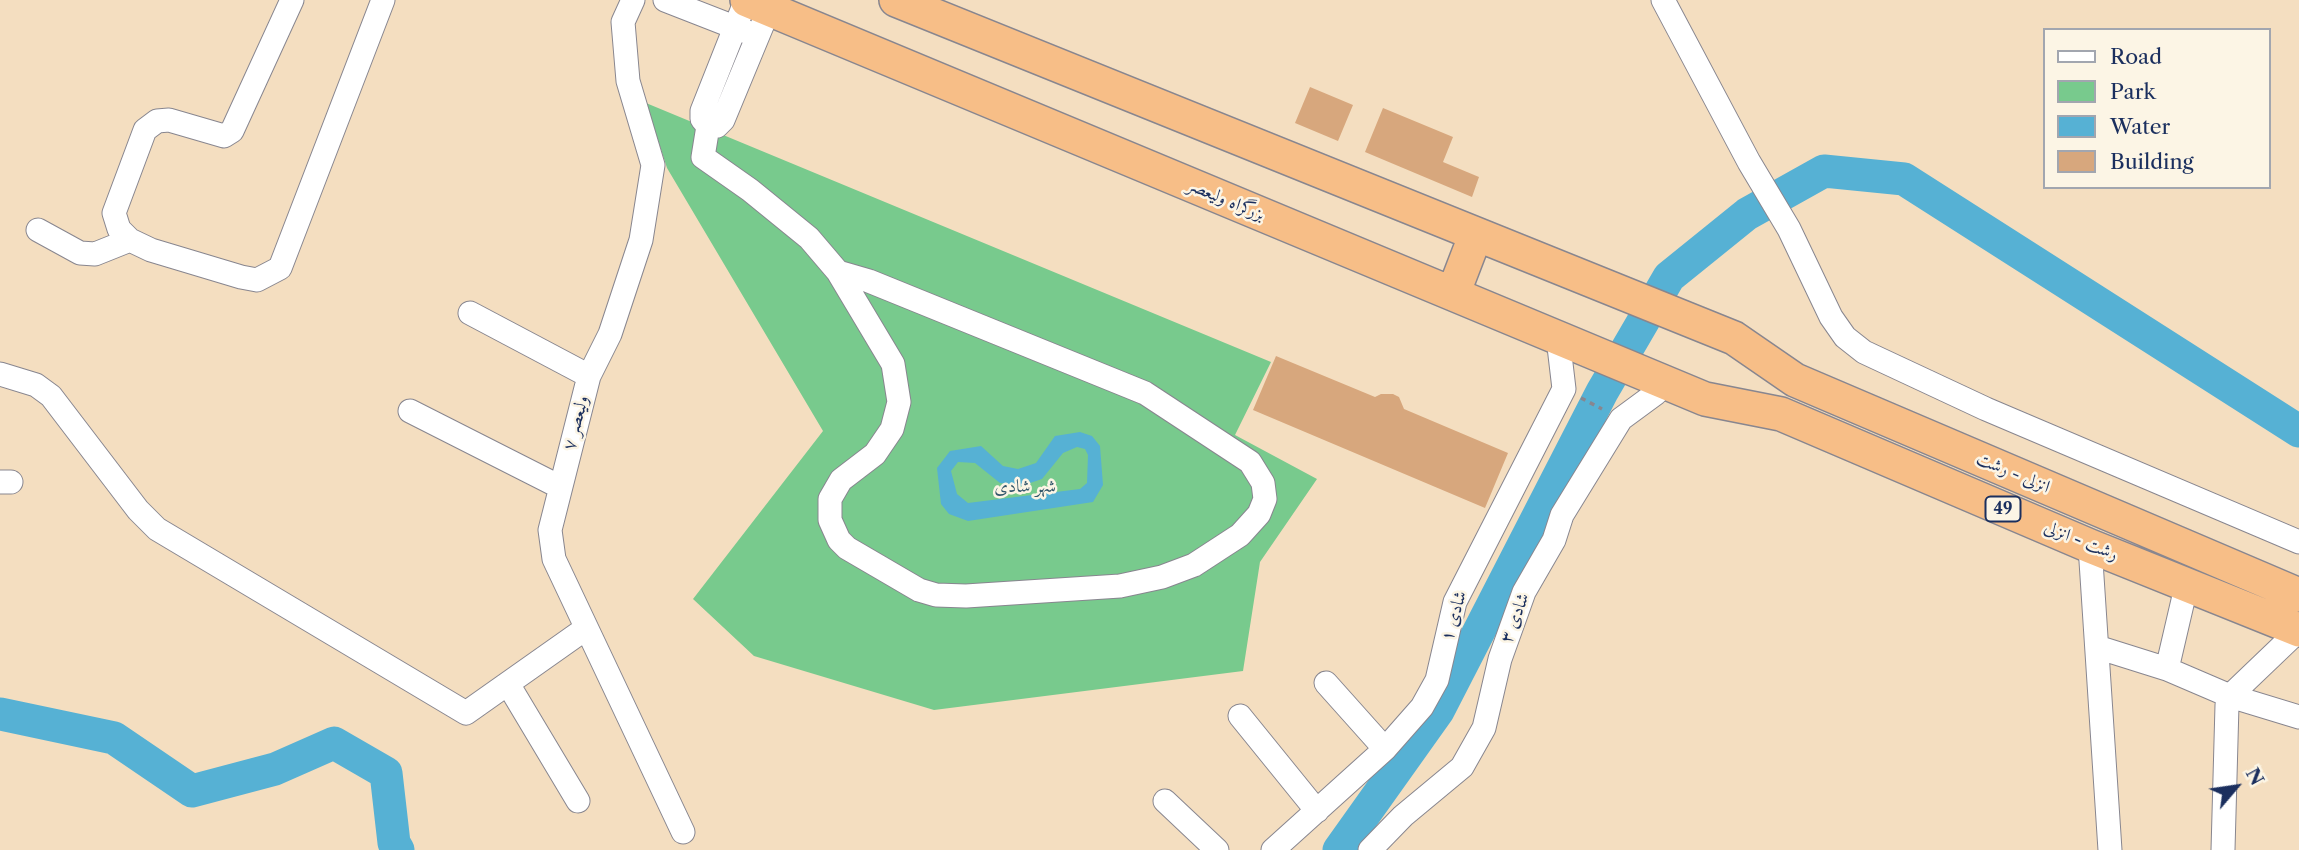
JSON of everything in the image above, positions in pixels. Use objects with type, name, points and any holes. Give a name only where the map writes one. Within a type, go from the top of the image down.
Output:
[{"type":"highway","points":[[896,0],[1476,234],[1453,294]]},
{"type":"highway","name":"بزرگراه ولیعصر","points":[[751,15],[1453,294],[1705,400]]},
{"type":"highway","name":"انزلی - رشت","points":[[1476,234],[1734,338],[1796,380],[2299,595]]},
{"type":"highway","name":"رشت - انزلی","points":[[1705,400],[1781,414],[2090,546],[2299,630]]},
{"type":"street","points":[[292,0],[232,131],[224,136],[169,120],[158,121],[145,131],[114,212],[119,229],[130,240],[151,250],[257,280],[280,268],[383,0]]},
{"type":"street","name":"ولیعصر ۷","points":[[633,0],[623,22],[628,81],[653,165],[641,240],[610,334],[589,376],[550,530],[554,559],[683,832]]},
{"type":"street","points":[[665,0],[751,15],[702,111],[702,120],[708,126],[703,158],[750,190],[809,238],[838,272],[893,364],[899,402],[892,429],[885,442],[835,489],[829,509],[830,520],[839,540],[847,548],[919,590],[966,596],[1141,583],[1178,572],[1208,556],[1240,535],[1259,514],[1265,499],[1264,483],[1250,462],[1145,393],[869,281],[838,272]]},
{"type":"street","points":[[1663,0],[1749,162],[1789,229],[1831,317],[1845,337],[1864,352],[1986,410],[2299,542]]},
{"type":"street","points":[[38,230],[80,253],[95,254],[130,240]]},
{"type":"street","points":[[470,313],[589,376]]},
{"type":"street","points":[[1564,341],[1564,388]]},
{"type":"street","points":[[0,374],[36,385],[51,396],[138,510],[158,530],[466,713],[585,629]]},
{"type":"street","name":"شادی ۳","points":[[1370,850],[1403,816],[1462,767],[1484,728],[1500,659],[1524,592],[1554,540],[1562,515],[1621,419],[1655,394],[1661,381]]},
{"type":"street","name":"شادی ۱","points":[[1273,850],[1385,749],[1422,707],[1437,680],[1455,602],[1564,388]]},
{"type":"street","points":[[410,411],[560,487]]},
{"type":"street","points":[[2090,546],[2110,850]]},
{"type":"street","points":[[2167,669],[2187,583]]},
{"type":"street","points":[[2223,850],[2227,705],[2230,696],[2299,630]]},
{"type":"street","points":[[2097,647],[2167,669],[2230,696],[2299,718]]},
{"type":"street","points":[[1326,683],[1385,749]]},
{"type":"street","points":[[508,684],[578,801]]},
{"type":"street","points":[[1240,716],[1317,811]]},
{"type":"street","points":[[1165,801],[1217,850]]},
{"type":"path","points":[[1564,388],[1621,419]]},
{"type":"green space","name":"شهر شادی","points":[[646,103],[1271,362],[1235,435],[1317,479],[1260,562],[1243,671],[934,710],[754,656],[693,599],[823,431],[667,168]]},
{"type":"water","points":[[1080,432],[1092,436],[1100,446],[1103,485],[1093,502],[968,521],[949,514],[941,504],[937,468],[950,451],[981,446],[1003,466],[1018,469],[1036,463],[1055,436]],"holes":[[[1077,447],[1085,449],[1088,455],[1087,483],[1080,489],[968,503],[957,494],[951,471],[958,462],[975,463],[1000,483],[1021,486],[1042,479],[1063,453]]]},
{"type":"building","points":[[1310,87],[1353,105],[1338,141],[1295,123]]},
{"type":"building","points":[[1383,108],[1453,137],[1443,162],[1479,177],[1472,197],[1365,152]]},
{"type":"building","points":[[1276,356],[1375,397],[1393,394],[1399,397],[1404,409],[1508,453],[1485,508],[1253,410]]},
{"type":"waterway","points":[[1339,850],[1438,711],[1602,392],[1669,277],[1747,214],[1824,171],[1904,179],[2299,431]]},
{"type":"waterway","points":[[0,714],[114,738],[192,791],[275,769],[334,743],[386,773],[394,843],[398,850]]}]
